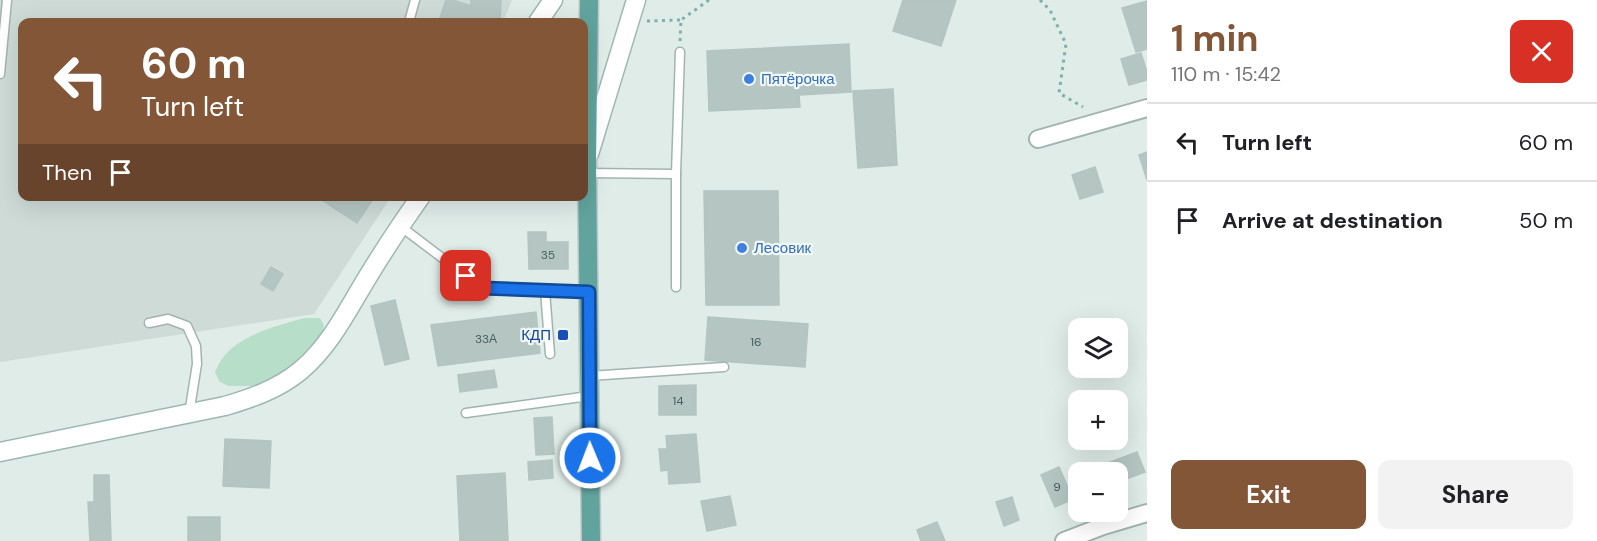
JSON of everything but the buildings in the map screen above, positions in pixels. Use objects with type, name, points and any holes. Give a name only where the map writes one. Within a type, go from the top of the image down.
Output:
[{"type":"main road","points":[[541,18],[553,0]]},
{"type":"main road","points":[[588,55],[589,0]]},
{"type":"main road","points":[[588,158],[636,0]]},
{"type":"main road","points":[[0,452],[189,414],[252,398],[278,386],[299,372],[330,340],[418,201]]},
{"type":"main road","points":[[587,201],[591,541]]},
{"type":"street","points":[[1038,139],[1147,108]]},
{"type":"street","points":[[1064,541],[1147,513]]},
{"type":"lane","points":[[0,74],[7,0]]},
{"type":"lane","points":[[409,18],[415,0]]},
{"type":"lane","points":[[676,287],[676,174],[680,52]]},
{"type":"lane","points":[[588,165],[676,174]]},
{"type":"lane","points":[[400,226],[482,288],[589,292]]},
{"type":"lane","points":[[545,291],[550,354]]},
{"type":"lane","points":[[149,323],[168,319],[187,326],[196,346],[197,364],[189,414]]},
{"type":"lane","points":[[589,376],[724,368]]},
{"type":"lane","points":[[466,413],[590,396]]},
{"type":"path","points":[[629,21],[681,20],[709,0]]},
{"type":"path","points":[[1040,0],[1050,10],[1066,44],[1059,93],[1082,107],[1101,110],[1107,119]]},
{"type":"path","points":[[680,52],[681,20]]},
{"type":"shaded area","points":[[0,0],[512,0],[505,18],[18,18],[18,201],[388,201],[314,314],[0,362]]},
{"type":"green space","points":[[305,318],[320,318],[324,325],[322,334],[287,370],[253,386],[228,386],[219,381],[215,372],[218,366],[238,343],[260,332]]},
{"type":"place","name":"Пятёрочка","points":[[749,79]]},
{"type":"place","name":"Лесовик","points":[[742,248]]},
{"type":"place","name":"КДП","points":[[563,335]]},
{"type":"route","points":[[466,276],[482,288],[589,292],[590,458]]}]
